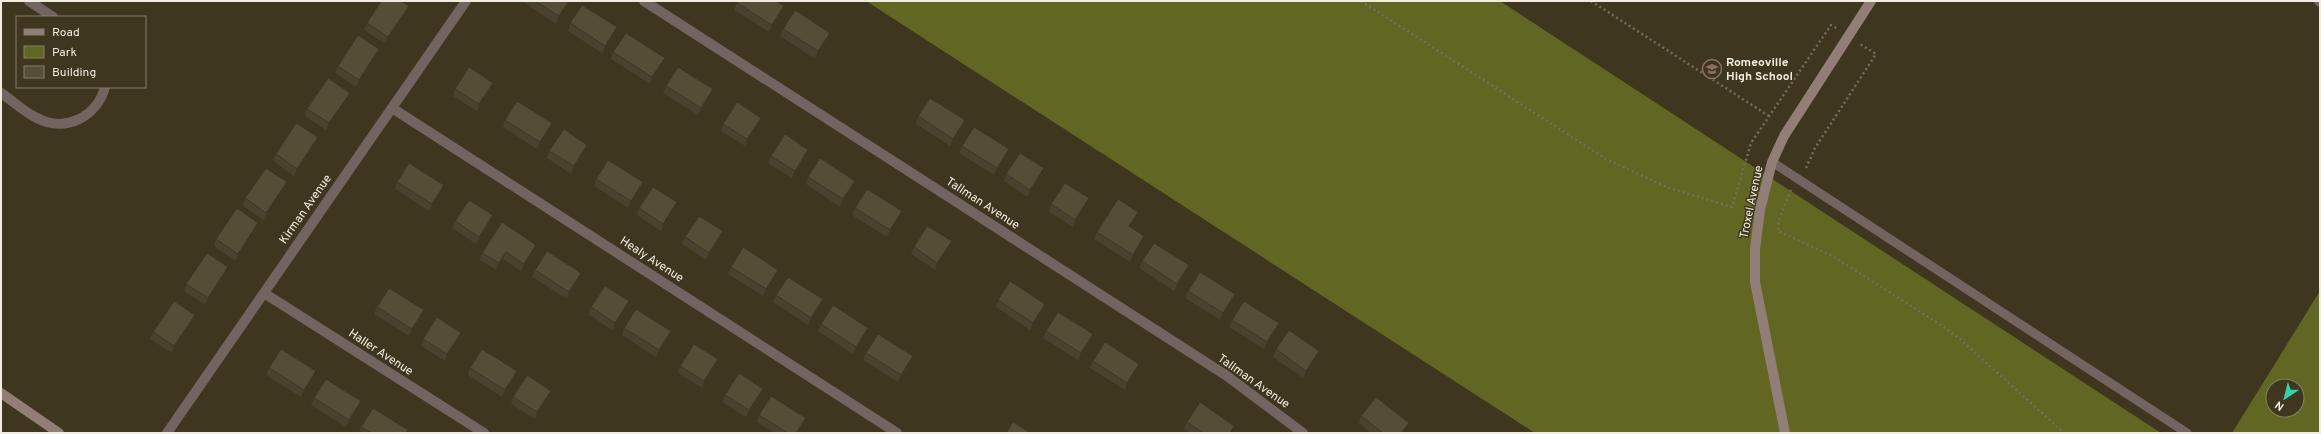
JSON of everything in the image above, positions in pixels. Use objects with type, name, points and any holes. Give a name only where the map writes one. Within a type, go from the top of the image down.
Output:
[{"type":"street","points":[[29,1],[52,16]]},
{"type":"street","name":"Kirman Avenue","points":[[167,433],[466,1]]},
{"type":"street","name":"Tallman Avenue","points":[[644,1],[1227,376],[1303,433]]},
{"type":"street","name":"Troxel Avenue","points":[[1784,433],[1755,282],[1755,249],[1758,225],[1772,162],[1784,136],[1871,1]]},
{"type":"street","points":[[1,93],[36,118],[58,124],[80,119],[90,113],[97,105],[105,88]]},
{"type":"street","name":"Healy Avenue","points":[[392,108],[898,433]]},
{"type":"street","name":"Haller Avenue","points":[[264,293],[484,433]]},
{"type":"street","points":[[1,393],[59,433]]},
{"type":"lane","points":[[1772,162],[2187,433]]},
{"type":"path","points":[[1361,1],[1606,159],[1669,188],[1732,207],[1751,143],[1831,25],[1876,54],[1815,148],[1804,172],[1787,196],[1779,220],[1778,231],[1834,257],[1941,325],[1960,339],[2064,433]]},
{"type":"path","points":[[1592,1],[1769,116]]},
{"type":"green space","points":[[866,1],[1500,1],[2161,433],[1535,433]]},
{"type":"green space","points":[[2320,291],[2320,433],[2232,433],[2265,380],[2265,418],[2305,418],[2305,378],[2266,378]]},
{"type":"building","points":[[381,1],[401,1],[409,6],[388,37],[367,23]]},
{"type":"building","points":[[535,1],[569,1],[559,16]]},
{"type":"building","points":[[738,1],[776,1],[784,6],[772,25],[737,3]]},
{"type":"building","points":[[582,5],[617,27],[605,46],[570,23]]},
{"type":"building","points":[[795,10],[830,33],[818,51],[783,29]]},
{"type":"building","points":[[626,33],[665,58],[652,77],[613,52]]},
{"type":"building","points":[[358,35],[379,49],[359,80],[338,66]]},
{"type":"building","points":[[469,67],[493,83],[479,104],[455,89]]},
{"type":"building","points":[[678,67],[713,89],[701,108],[666,86]]},
{"type":"building","points":[[328,78],[350,93],[329,123],[307,109]]},
{"type":"building","points":[[930,98],[965,120],[953,139],[918,116]]},
{"type":"building","points":[[517,101],[552,123],[540,142],[505,120]]},
{"type":"building","points":[[737,102],[761,118],[747,139],[723,124]]},
{"type":"building","points":[[296,123],[318,137],[297,169],[276,154]]},
{"type":"building","points":[[974,127],[1009,149],[997,168],[962,146]]},
{"type":"building","points":[[564,129],[587,145],[574,166],[549,151]]},
{"type":"building","points":[[785,134],[808,150],[795,171],[771,156]]},
{"type":"building","points":[[1020,153],[1044,168],[1030,190],[1006,174]]},
{"type":"building","points":[[820,158],[855,181],[843,199],[808,177]]},
{"type":"building","points":[[608,160],[643,182],[631,201],[596,179]]},
{"type":"building","points":[[409,163],[444,185],[432,204],[397,182]]},
{"type":"building","points":[[266,168],[287,182],[266,213],[245,198]]},
{"type":"building","points":[[1065,183],[1089,198],[1075,220],[1051,204]]},
{"type":"building","points":[[653,187],[677,202],[663,224],[639,208]]},
{"type":"building","points":[[867,189],[902,211],[890,230],[855,208]]},
{"type":"building","points":[[1118,199],[1138,212],[1129,226],[1144,236],[1133,255],[1097,232]]},
{"type":"building","points":[[469,200],[493,215],[479,237],[455,221]]},
{"type":"building","points":[[237,208],[258,223],[238,254],[216,239]]},
{"type":"building","points":[[699,216],[723,231],[709,253],[685,237]]},
{"type":"building","points":[[502,222],[536,245],[524,264],[506,252],[499,263],[482,253]]},
{"type":"building","points":[[927,226],[952,241],[937,263],[914,247]]},
{"type":"building","points":[[1154,243],[1189,265],[1177,284],[1142,261]]},
{"type":"building","points":[[743,247],[778,270],[766,289],[731,267]]},
{"type":"building","points":[[547,251],[581,273],[569,292],[535,270]]},
{"type":"building","points":[[207,253],[228,267],[208,298],[186,284]]},
{"type":"building","points":[[1200,272],[1235,294],[1223,313],[1188,291]]},
{"type":"building","points":[[788,277],[823,299],[811,318],[776,295]]},
{"type":"building","points":[[1010,281],[1045,304],[1033,323],[998,300]]},
{"type":"building","points":[[605,286],[629,301],[615,323],[591,307]]},
{"type":"building","points":[[389,288],[424,310],[412,329],[377,307]]},
{"type":"building","points":[[174,301],[195,315],[174,346],[153,332]]},
{"type":"building","points":[[1244,301],[1279,323],[1267,342],[1232,320]]},
{"type":"building","points":[[833,305],[868,328],[856,347],[821,324]]},
{"type":"building","points":[[636,309],[671,331],[659,350],[624,328]]},
{"type":"building","points":[[1058,312],[1093,334],[1081,353],[1046,331]]},
{"type":"building","points":[[437,317],[461,333],[447,354],[423,339]]},
{"type":"building","points":[[1289,330],[1319,351],[1306,371],[1276,349]]},
{"type":"building","points":[[878,334],[913,356],[901,375],[866,353]]},
{"type":"building","points":[[1105,342],[1139,364],[1127,383],[1093,361]]},
{"type":"building","points":[[694,344],[718,359],[704,381],[680,366]]},
{"type":"building","points":[[281,349],[316,371],[304,390],[269,368]]},
{"type":"building","points":[[482,349],[517,371],[505,390],[470,368]]},
{"type":"building","points":[[739,373],[763,389],[749,410],[725,395]]},
{"type":"building","points":[[527,375],[551,391],[537,412],[513,397]]},
{"type":"building","points":[[326,379],[361,401],[349,420],[314,398]]},
{"type":"building","points":[[771,396],[806,418],[796,433],[788,433],[759,415]]},
{"type":"building","points":[[1376,397],[1409,423],[1401,433],[1383,433],[1361,416]]},
{"type":"building","points":[[1200,402],[1234,426],[1230,433],[1203,433],[1187,422]]},
{"type":"building","points":[[373,408],[408,430],[406,433],[371,433],[361,427]]},
{"type":"building","points":[[1013,422],[1031,433],[1006,433]]},
{"type":"place","name":"Romeoville High School","points":[[1712,69]]}]
